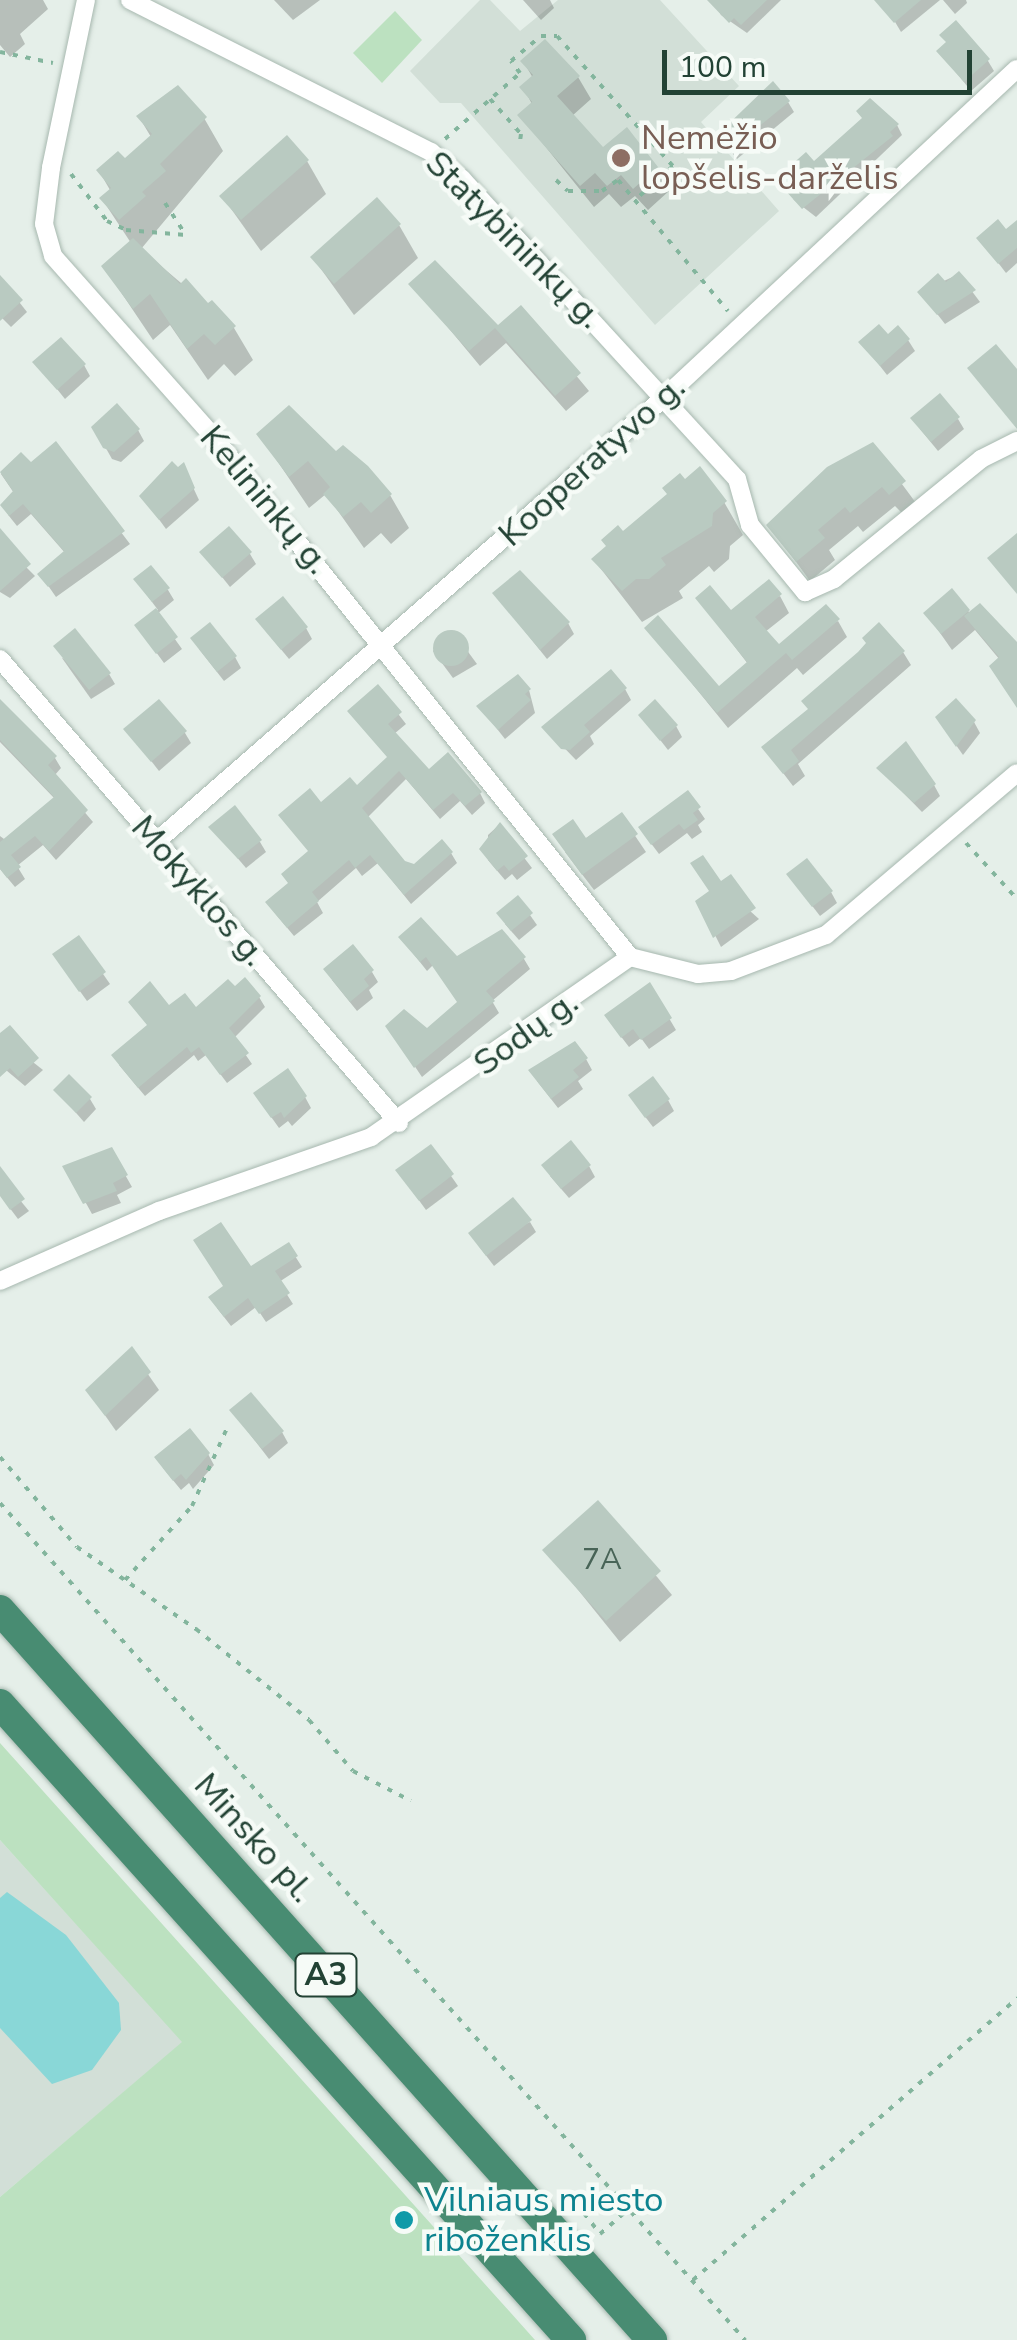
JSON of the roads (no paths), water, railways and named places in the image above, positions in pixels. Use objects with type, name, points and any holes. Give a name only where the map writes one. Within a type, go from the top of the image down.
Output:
[{"type":"highway","name":"Minsko pl.","points":[[0,1610],[652,2340]]},
{"type":"highway","name":"A3","points":[[0,1704],[571,2340]]},
{"type":"street","name":"Kelininkų g.","points":[[86,0],[53,159],[44,224],[53,256],[211,434],[386,647],[630,957]]},
{"type":"street","name":"Statybininkų g.","points":[[130,0],[430,152],[667,396],[737,479],[750,525],[805,592],[834,579],[981,459],[1017,441]]},
{"type":"street","name":"Kooperatyvo g.","points":[[156,841],[386,647],[667,396],[1017,69]]},
{"type":"street","name":"Mokyklos g.","points":[[0,658],[399,1123]]},
{"type":"street","points":[[630,957],[698,974],[772,957],[854,917],[1017,773]]},
{"type":"street","name":"Sodų g.","points":[[0,1280],[158,1211],[399,1123],[630,957]]},
{"type":"water","points":[[7,1892],[66,1935],[119,2003],[121,2030],[92,2070],[52,2084],[0,2028],[0,1898]]},
{"type":"place","name":"Nemėžio lopšelis-darželis","points":[[621,158]]},
{"type":"place","name":"Vilniaus miesto riboženklis","points":[[404,2220]]}]
